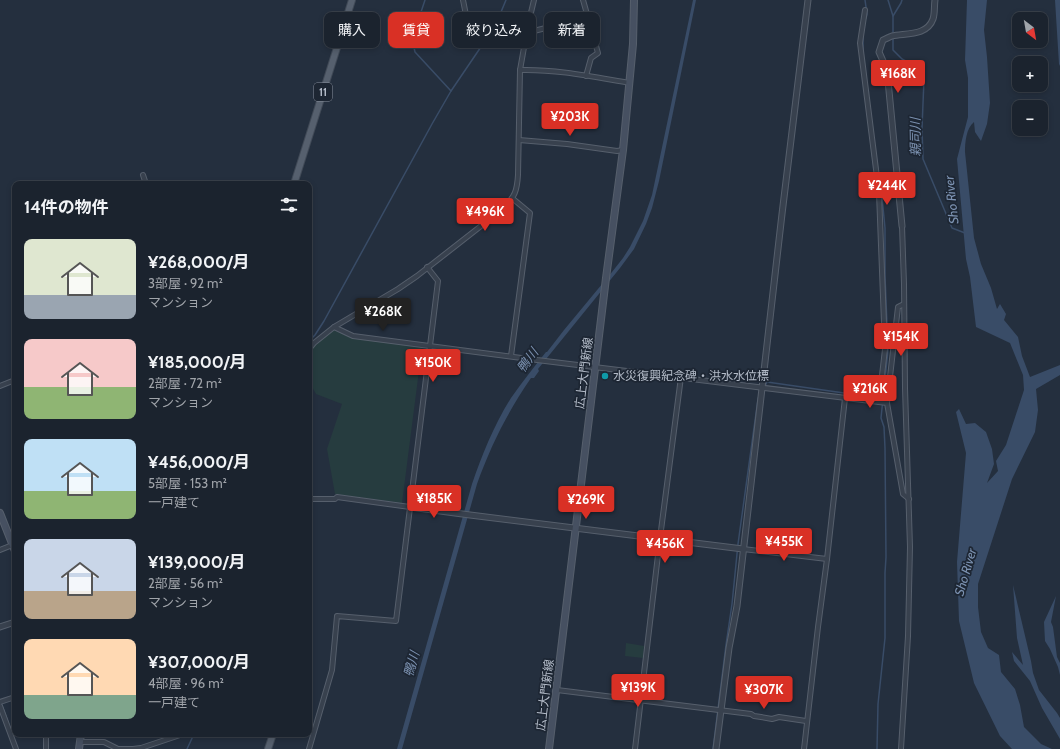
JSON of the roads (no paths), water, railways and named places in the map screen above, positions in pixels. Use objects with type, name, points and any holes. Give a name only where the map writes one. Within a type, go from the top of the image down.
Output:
[{"type":"main road","name":"11","points":[[295,181],[352,0]]},
{"type":"main road","name":"広上大門新線","points":[[549,749],[623,150],[633,44],[634,0]]},
{"type":"main road","points":[[0,513],[12,542]]},
{"type":"main road","points":[[79,749],[81,737]]},
{"type":"main road","points":[[268,749],[272,737]]},
{"type":"street","points":[[463,0],[465,12]]},
{"type":"street","points":[[531,12],[534,0]]},
{"type":"street","points":[[584,0],[587,12]]},
{"type":"street","points":[[716,749],[743,549],[808,0]]},
{"type":"street","points":[[901,749],[908,636],[910,547],[902,226],[887,70],[879,52],[883,40],[925,30],[930,25],[933,18],[935,0]]},
{"type":"street","points":[[865,10],[860,43],[879,193],[885,349],[879,402]]},
{"type":"street","points":[[312,345],[334,327],[398,289],[428,267],[504,208],[512,198],[517,185],[520,70],[524,48]]},
{"type":"street","points":[[586,76],[591,58],[598,53],[597,48]]},
{"type":"street","points":[[520,70],[541,70],[630,83]]},
{"type":"street","points":[[519,140],[566,144],[616,151],[623,150]]},
{"type":"street","points":[[143,175],[145,181]]},
{"type":"street","points":[[511,356],[530,213],[512,198]]},
{"type":"street","points":[[309,749],[332,670],[337,616],[396,621],[438,281],[428,267]]},
{"type":"street","points":[[904,304],[898,307],[887,403],[903,494],[909,499]]},
{"type":"street","points":[[334,327],[353,336],[887,403]]},
{"type":"street","points":[[634,749],[681,377]]},
{"type":"street","points":[[0,386],[12,381]]},
{"type":"street","points":[[804,749],[806,721],[827,559],[845,398]]},
{"type":"street","points":[[312,499],[335,499],[337,497],[470,516],[827,559]]},
{"type":"street","points":[[0,550],[12,547]]},
{"type":"street","points":[[0,627],[12,623]]},
{"type":"street","points":[[557,690],[751,714],[754,716],[772,719],[779,717],[806,721]]},
{"type":"street","points":[[0,702],[12,698]]},
{"type":"street","points":[[0,706],[16,749]]},
{"type":"street","points":[[46,737],[46,749]]},
{"type":"street","points":[[80,742],[104,742],[118,749],[133,749],[141,748],[174,737]]},
{"type":"water","points":[[693,0],[696,0],[659,181],[646,224],[634,249],[620,268],[538,369],[539,371],[534,378],[531,378],[514,404],[494,443],[477,484],[402,749],[397,749],[472,484],[494,429],[511,398],[524,380],[623,258],[643,221],[652,195]]},
{"type":"water","name":"Sho River","points":[[967,0],[987,0],[984,30],[990,103],[987,124],[981,141],[975,132],[974,122],[971,125],[966,136],[965,148],[974,238],[981,264],[991,288],[997,309],[1000,304],[1006,314],[1004,320],[1018,337],[1022,356],[1030,377],[1060,365],[1060,375],[1036,389],[1038,410],[1035,432],[1012,479],[978,584],[978,607],[981,632],[988,648],[999,655],[1001,672],[1015,689],[1024,727],[1041,744],[1052,749],[1012,749],[1000,736],[974,683],[959,621],[957,562],[966,453],[956,412],[959,409],[966,424],[975,423],[986,432],[992,449],[994,464],[987,483],[998,471],[996,461],[1006,445],[1024,390],[1023,375],[1010,343],[976,327],[970,277],[966,259],[957,159],[968,117],[968,78],[965,60]]},
{"type":"water","points":[[1055,0],[1060,0],[1060,66],[1059,64]]},
{"type":"water","points":[[1013,585],[1033,673],[1039,690],[1060,718],[1060,739],[1042,708],[1030,681],[1014,661],[1012,652],[1023,665],[1017,638]]},
{"type":"water","points":[[1056,596],[1051,622],[1057,657],[1060,663],[1060,675],[1058,667],[1045,641],[1044,622]]},
{"type":"waterway","points":[[425,0],[412,39],[415,52],[451,91]]},
{"type":"waterway","points":[[312,338],[324,321],[432,124],[451,91],[487,38],[506,0]]},
{"type":"waterway","points":[[865,0],[867,14],[866,18]]},
{"type":"waterway","name":"親司川","points":[[888,0],[893,16],[893,34]]},
{"type":"waterway","name":"親司川","points":[[893,16],[902,0]]},
{"type":"waterway","points":[[863,37],[863,53]]},
{"type":"waterway","name":"親司川","points":[[893,38],[893,50],[902,59],[919,68],[924,79],[922,128],[923,159],[952,228],[965,233]]},
{"type":"waterway","points":[[865,95],[876,184]]},
{"type":"waterway","points":[[877,749],[878,704],[885,638],[886,557],[885,448],[884,427],[881,418],[888,350],[885,228],[881,187],[878,186]]},
{"type":"waterway","points":[[765,386],[767,382],[879,398]]},
{"type":"waterway","points":[[713,749],[732,604],[738,544],[759,396]]},
{"type":"waterway","points":[[0,700],[11,730]]},
{"type":"waterway","points":[[187,749],[193,737]]},
{"type":"place","name":"水災復興紀念碑・洪水水位標","points":[[605,376]]},
{"type":"water label","name":"鴨川","points":[[527,360]]},
{"type":"water label","name":"鴨川","points":[[411,664]]}]
